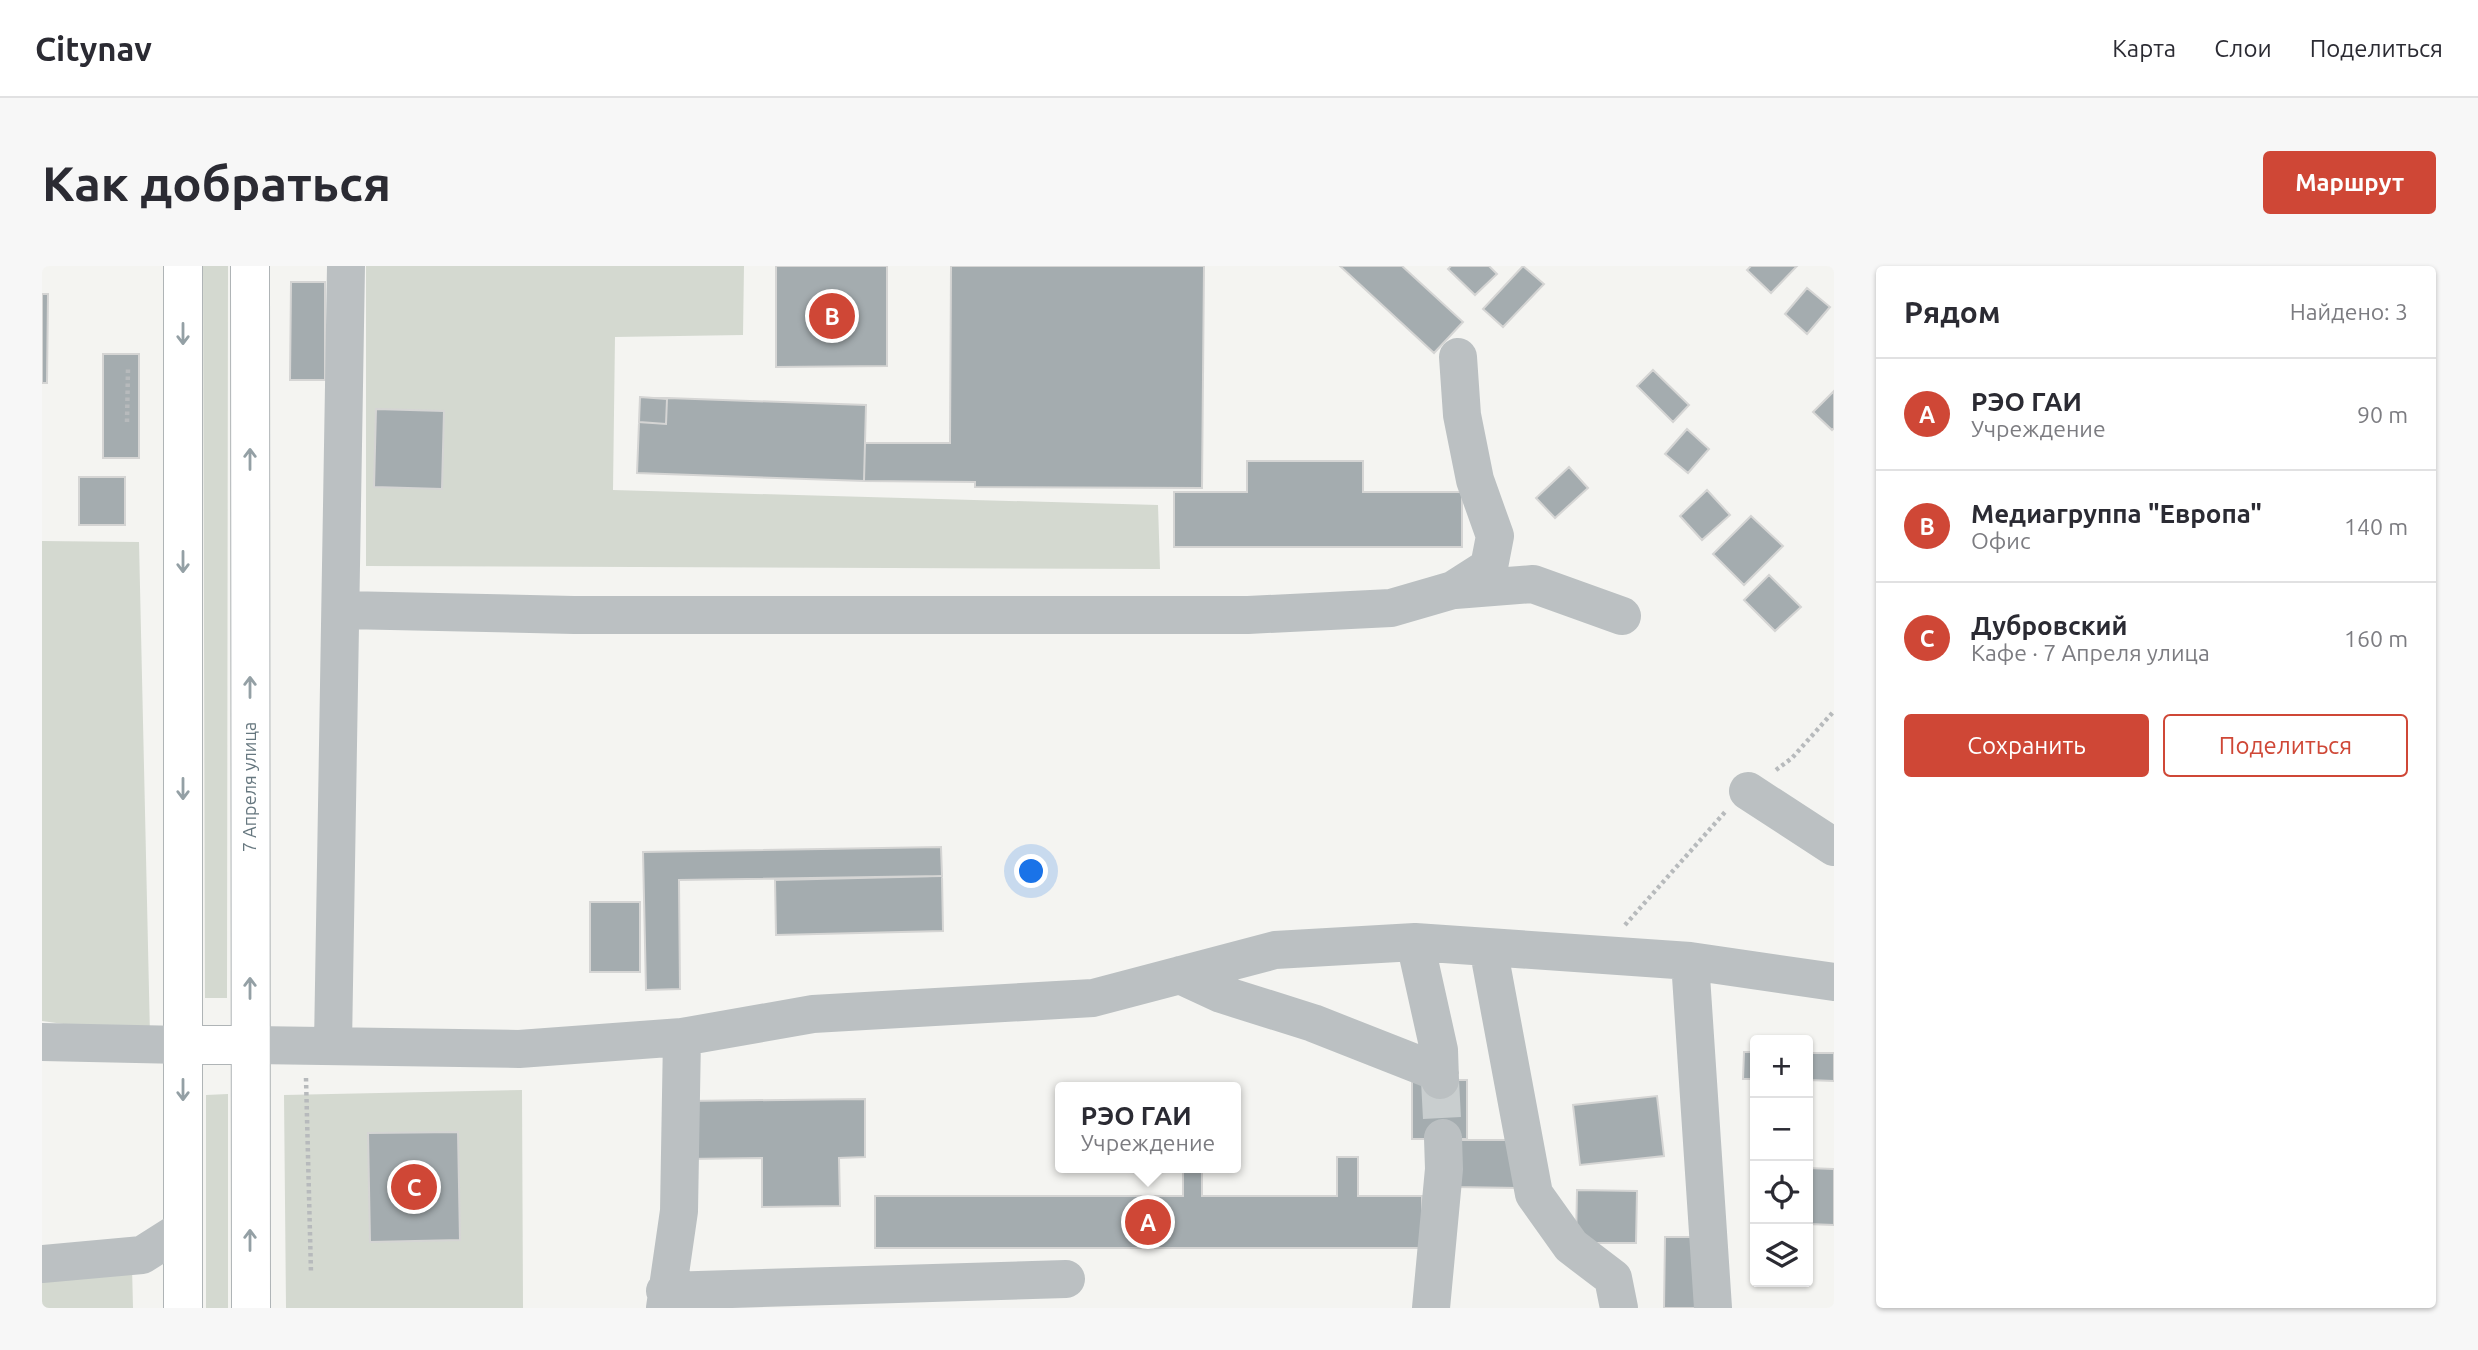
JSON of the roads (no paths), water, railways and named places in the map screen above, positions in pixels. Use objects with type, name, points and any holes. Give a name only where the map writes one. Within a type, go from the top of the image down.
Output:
[{"type":"main road","points":[[183,266],[183,1308]]},
{"type":"main road","name":"7 Апреля улица","points":[[250,266],[251,1308]]},
{"type":"main road","points":[[183,1045],[250,1045]]},
{"type":"street","points":[[319,1045],[343,610],[346,266]]},
{"type":"street","points":[[1453,590],[1489,568],[1495,537],[1475,480],[1462,415],[1458,357]]},
{"type":"street","points":[[343,610],[574,615],[1248,615],[1391,608],[1453,590],[1533,584],[1622,616]]},
{"type":"street","points":[[1748,791],[1834,847]]},
{"type":"street","points":[[250,1045],[519,1049],[682,1037],[813,1014],[1093,998],[1275,950],[1415,942],[1690,961],[1834,982]]},
{"type":"street","points":[[1180,975],[1222,994],[1313,1023],[1440,1077],[1438,1050],[1415,942]]},
{"type":"street","points":[[1488,947],[1534,1194],[1571,1246],[1614,1278],[1619,1308]]},
{"type":"street","points":[[1690,961],[1713,1308]]},
{"type":"street","points":[[682,1037],[679,1211],[665,1299],[1066,1279]]},
{"type":"street","points":[[42,1042],[183,1045]]},
{"type":"street","points":[[1431,1308],[1444,1169],[1443,1138]]},
{"type":"street","points":[[42,1264],[142,1255],[183,1229]]},
{"type":"tunnel","points":[[1440,1080],[1443,1138]]},
{"type":"place","name":"Медиагруппа \"Европа\"","points":[[832,316]]},
{"type":"place","name":"Дубровский","points":[[414,1187]]},
{"type":"place","name":"РЭО ГАИ","points":[[1148,1222]]}]
